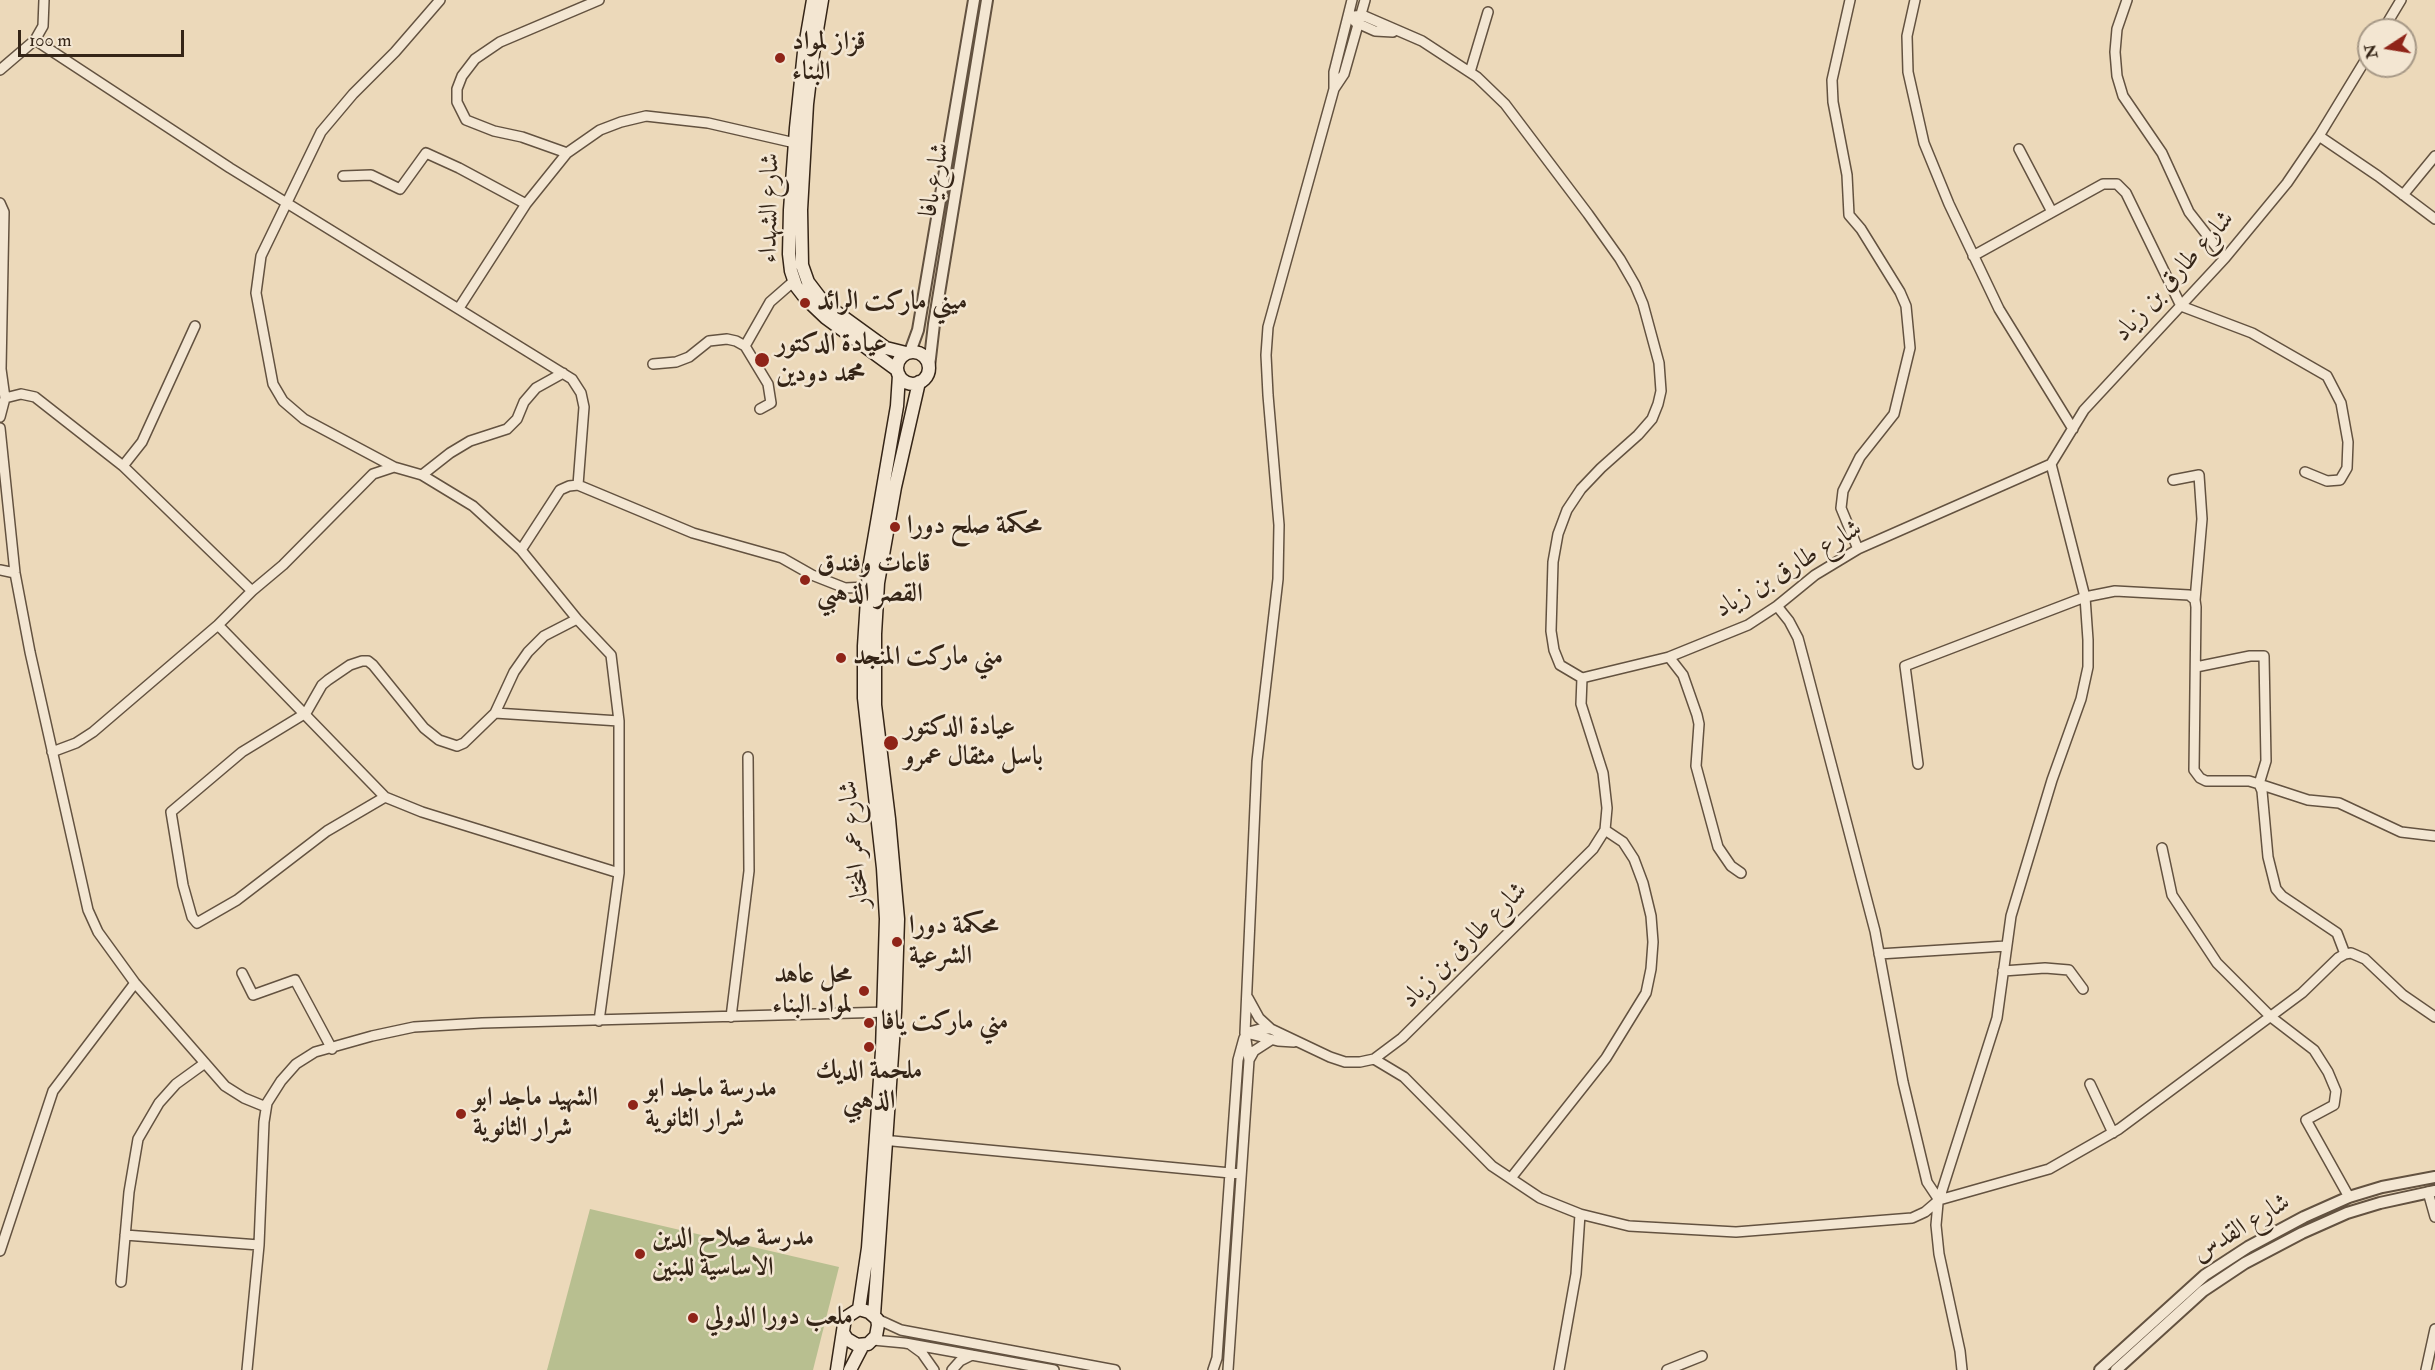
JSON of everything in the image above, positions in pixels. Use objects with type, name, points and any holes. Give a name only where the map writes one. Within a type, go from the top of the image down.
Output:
[{"type":"main road","name":"شارع الشهداء","points":[[813,0],[804,52],[795,143],[789,254],[794,281],[806,299],[826,318],[898,373]]},
{"type":"main road","name":"شارع الشهداء","points":[[822,0],[807,104],[801,210],[802,265],[808,282],[824,303],[886,348],[908,352]]},
{"type":"main road","points":[[908,352],[921,353],[929,367],[926,378],[919,382],[906,382],[898,373],[898,360],[908,352]]},
{"type":"main road","name":"شارع عمر المختار","points":[[889,1012],[884,888],[864,698],[864,646],[868,587],[897,406],[898,373]]},
{"type":"main road","name":"شارع عمر المختار","points":[[875,1317],[881,1139],[889,1012],[898,920],[875,705],[875,634],[878,583],[895,487],[919,382]]},
{"type":"main road","name":"شارع عمر المختار","points":[[859,1310],[881,1139]]},
{"type":"main road","points":[[837,1370],[845,1318],[859,1310],[875,1317],[878,1330],[850,1370]]},
{"type":"main road","points":[[844,1334],[853,1343],[868,1343]]},
{"type":"street","points":[[0,70],[35,40],[43,26],[44,0]]},
{"type":"street","points":[[440,0],[321,132],[261,256],[256,293],[273,384],[283,401],[304,419],[394,467],[422,475],[473,506],[521,550],[577,619],[610,655],[619,720],[619,873],[599,1021]]},
{"type":"street","points":[[567,153],[466,120],[457,102],[456,89],[469,66],[491,46],[599,0]]},
{"type":"street","name":"شارع يافا","points":[[908,352],[918,330],[974,0]]},
{"type":"street","name":"شارع يافا","points":[[929,367],[987,0]]},
{"type":"street","points":[[1228,1370],[1249,1060],[1245,1033],[1257,761],[1278,579],[1279,525],[1268,395],[1266,355],[1268,327],[1334,89],[1334,72],[1352,0]]},
{"type":"street","points":[[1334,89],[1344,74],[1365,0]]},
{"type":"street","points":[[1850,0],[1832,80],[1835,112],[1847,175],[1849,215],[1861,229],[1900,292],[1906,306],[1910,348],[1894,414],[1860,457],[1843,491],[1841,508],[1858,549]]},
{"type":"street","points":[[1915,0],[1907,36],[1908,72],[1924,144],[1999,309],[2073,429]]},
{"type":"street","points":[[2127,0],[2117,29],[2115,52],[2117,76],[2123,96],[2162,153],[2189,212],[2224,258]]},
{"type":"street","points":[[2390,18],[2401,0]]},
{"type":"street","points":[[1470,72],[1488,12]]},
{"type":"street","points":[[1348,17],[1362,15],[1446,55],[1470,72],[1512,112],[1620,259],[1643,304],[1659,363],[1660,391],[1652,419],[1581,489],[1567,510],[1558,534],[1553,562],[1551,631],[1554,650],[1560,665],[1582,678],[1581,704],[1603,773],[1607,808],[1605,830],[1623,842],[1634,859],[1642,883],[1650,916],[1653,942],[1651,969],[1646,993],[1606,1058],[1511,1178]]},
{"type":"street","points":[[1348,17],[1359,25],[1375,31],[1401,32]]},
{"type":"street","points":[[35,40],[220,162],[572,379],[584,407],[578,485]]},
{"type":"street","name":"شارع طارق بن زياد","points":[[1582,678],[1669,657],[1748,625],[1777,606],[1815,575],[1858,549],[2050,464],[2084,410],[2224,258],[2287,183],[2357,74]]},
{"type":"street","points":[[459,308],[526,204],[567,153],[600,130],[646,116],[708,123],[795,143]]},
{"type":"street","points":[[2319,136],[2435,219]]},
{"type":"street","points":[[2019,149],[2052,212]]},
{"type":"street","points":[[343,176],[371,175],[400,189],[426,153],[526,204]]},
{"type":"street","points":[[2403,195],[2435,156]]},
{"type":"street","points":[[1973,256],[2103,184],[2117,184],[2126,193],[2181,306],[2252,333],[2327,376],[2341,403],[2348,442],[2347,468],[2340,480],[2327,481],[2305,472]]},
{"type":"street","points":[[0,203],[4,212],[1,369],[5,398],[0,417]]},
{"type":"street","points":[[745,346],[770,302],[794,281]]},
{"type":"street","points":[[123,466],[142,442],[195,326]]},
{"type":"street","points":[[653,364],[689,357],[709,340],[731,339],[745,346],[768,384],[771,404],[760,409]]},
{"type":"street","points":[[422,475],[470,441],[507,429],[517,418],[524,402],[536,388],[563,373]]},
{"type":"street","points":[[5,398],[21,394],[35,396],[123,466],[252,591]]},
{"type":"street","points":[[0,428],[15,573],[88,910],[98,932],[135,983],[225,1086],[244,1098],[266,1107]]},
{"type":"street","points":[[1962,1370],[1939,1254],[1936,1225],[1939,1200],[1997,1018],[2011,916],[2026,861],[2085,683],[2089,656],[2085,597],[2050,464]]},
{"type":"street","points":[[52,752],[93,732],[218,625],[252,591],[283,565],[373,474],[394,467]]},
{"type":"street","points":[[2173,480],[2199,475],[2202,519],[2195,600],[2194,770],[2200,778],[2206,781],[2249,781],[2308,800],[2339,803],[2401,832],[2435,836]]},
{"type":"street","points":[[521,550],[560,490],[578,485],[693,533],[782,558],[812,575],[844,588],[868,587]]},
{"type":"street","points":[[0,570],[15,573]]},
{"type":"street","points":[[1918,764],[1905,666],[2085,597],[2115,591],[2185,594],[2195,600]]},
{"type":"street","points":[[1777,606],[1789,621],[1798,638],[1879,954],[1903,1082],[1927,1182],[1939,1200]]},
{"type":"street","points":[[385,797],[327,831],[237,900],[197,923],[192,917],[183,885],[171,812],[242,752],[306,713],[322,685],[344,668],[365,661],[373,665],[424,728],[434,737],[458,746],[495,713],[514,672],[528,652],[544,636],[577,619]]},
{"type":"street","points":[[218,625],[306,713],[385,797],[422,812],[619,873]]},
{"type":"street","points":[[2196,667],[2250,656],[2264,656],[2266,761],[2259,784],[2262,793],[2268,857],[2276,889],[2282,896],[2337,933],[2346,954]]},
{"type":"street","points":[[1669,657],[1683,675],[1697,715],[1699,724],[1696,766],[1718,847],[1722,856],[1741,873]]},
{"type":"street","points":[[495,713],[619,720]]},
{"type":"street","points":[[731,1017],[749,871],[748,757]]},
{"type":"street","name":"شارع طارق بن زياد","points":[[1374,1059],[1402,1038],[1593,849],[1605,830]]},
{"type":"street","points":[[2162,848],[2172,895],[2217,963],[2271,1017],[2314,1050],[2328,1072],[2336,1091],[2334,1105],[2306,1120],[2349,1197]]},
{"type":"street","points":[[1879,954],[2007,946]]},
{"type":"street","points":[[1245,1033],[1260,1029],[1345,1062],[1374,1059],[1404,1077],[1492,1166],[1540,1198],[1580,1214],[1629,1226],[1736,1232],[1912,1218],[1925,1212],[1939,1200],[2049,1169],[2113,1133],[2232,1043],[2271,1017],[2302,993],[2338,958],[2346,954],[2358,955],[2365,959],[2403,995],[2435,1017]]},
{"type":"street","points":[[2003,971],[2046,968],[2069,970],[2083,989]]},
{"type":"street","points":[[242,973],[253,995],[295,980],[332,1049]]},
{"type":"street","points":[[0,1251],[53,1091],[135,983]]},
{"type":"street","points":[[1247,994],[1271,1035]]},
{"type":"street","points":[[248,1370],[260,1245],[266,1107],[281,1081],[296,1064],[315,1052],[414,1027],[482,1023],[889,1012]]},
{"type":"street","points":[[1213,1370],[1217,1358],[1238,1060],[1245,1033]]},
{"type":"street","points":[[1249,1060],[1254,1051],[1271,1035]]},
{"type":"street","points":[[121,1282],[129,1192],[138,1139],[159,1103],[176,1084],[205,1063]]},
{"type":"street","points":[[2090,1084],[2113,1133]]},
{"type":"street","points":[[881,1139],[1241,1174]]},
{"type":"street","name":"شارع القدس","points":[[2100,1370],[2205,1275],[2248,1247],[2304,1217],[2349,1197],[2382,1187],[2435,1177]]},
{"type":"street","points":[[2432,1191],[2435,1217]]},
{"type":"street","name":"شارع القدس","points":[[2116,1370],[2203,1291],[2246,1263],[2302,1233],[2347,1213],[2432,1191]]},
{"type":"street","points":[[1559,1370],[1576,1274],[1580,1214]]},
{"type":"street","points":[[125,1236],[260,1245]]},
{"type":"street","points":[[875,1317],[901,1330],[1115,1370]]},
{"type":"street","points":[[2426,1370],[2435,1329]]},
{"type":"street","points":[[868,1343],[909,1344],[1054,1370]]},
{"type":"street","points":[[909,1344],[922,1353],[934,1370]]},
{"type":"street","points":[[952,1370],[960,1361],[972,1355]]},
{"type":"street","points":[[1667,1370],[1702,1356]]},
{"type":"green space","name":"ملعب دورا الدولي","points":[[590,1209],[839,1267],[813,1370],[547,1370]]},
{"type":"place","name":"قزاز لمواد البناء","points":[[780,58]]},
{"type":"place","name":"ميني ماركت الرائد","points":[[805,303]]},
{"type":"place","name":"عيادة الدكتور محمد دودين","points":[[762,360]]},
{"type":"place","name":"محكمة صلح دورا","points":[[895,527]]},
{"type":"place","name":"قاعات وفندق القصر الذهبي","points":[[805,580]]},
{"type":"place","name":"مني ماركت المنجد","points":[[841,658]]},
{"type":"place","name":"عيادة الدكتور باسل مثقال عمرو","points":[[891,743]]},
{"type":"place","name":"محكمة دورا الشرعية","points":[[897,942]]},
{"type":"place","name":"محل عاهد لمواد البناء","points":[[864,991]]},
{"type":"place","name":"مني ماركت يافا","points":[[869,1023]]},
{"type":"place","name":"ملحمة الديك الذهبي","points":[[869,1047]]},
{"type":"place","name":"مدرسة ماجد ابو شرار الثانوية","points":[[633,1105]]},
{"type":"place","name":"الشهيد ماجد ابو شرار الثانوية","points":[[461,1114]]},
{"type":"place","name":"مدرسة صلاح الدين الاساسية للبنين","points":[[640,1254]]},
{"type":"place","name":"ملعب دورا الدولي","points":[[693,1318]]}]
